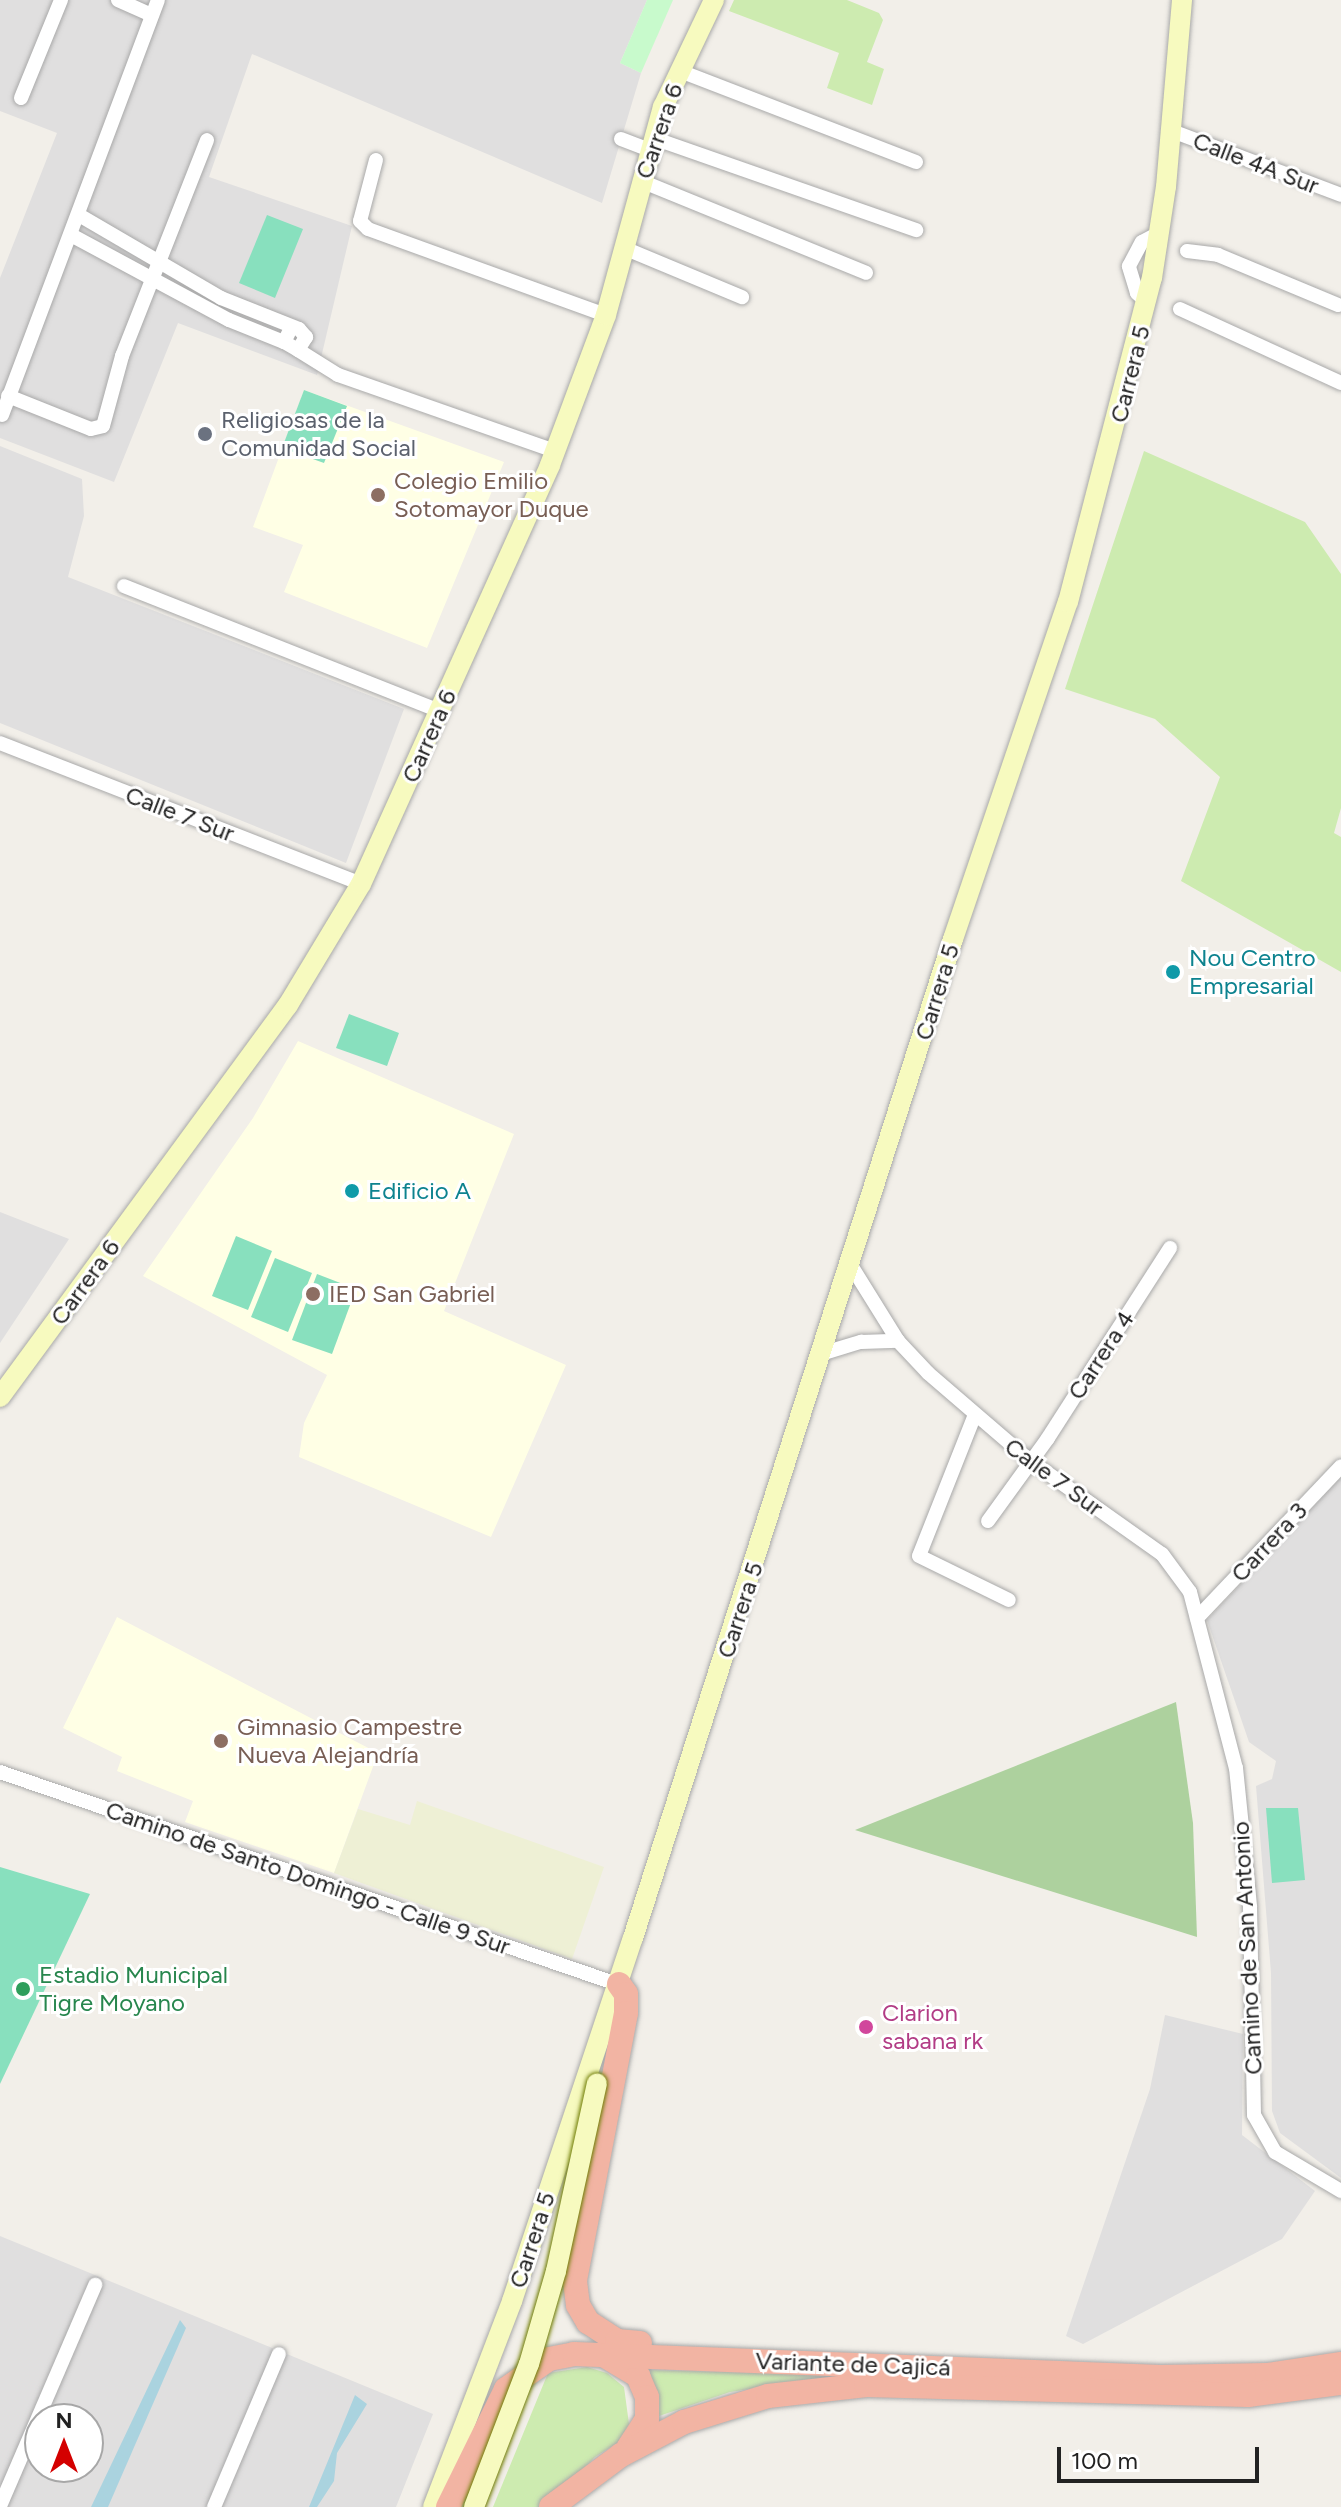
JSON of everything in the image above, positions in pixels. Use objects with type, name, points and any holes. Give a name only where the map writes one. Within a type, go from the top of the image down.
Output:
[{"type":"highway","points":[[619,1979],[626,1994],[626,2013],[575,2281],[578,2305],[595,2328],[617,2341],[695,2347],[737,2359]]},
{"type":"highway","points":[[599,2354],[621,2361],[638,2376],[647,2397],[642,2430],[621,2455]]},
{"type":"highway","name":"Variante de Cajicá","points":[[448,2507],[506,2389],[549,2359],[599,2354],[1161,2377],[1267,2375],[1341,2364]]},
{"type":"highway","name":"Variante de Cajicá","points":[[551,2507],[621,2455],[717,2409],[822,2388],[915,2385],[1205,2395],[1341,2383]]},
{"type":"main road","name":"Carrera 6","points":[[0,1397],[288,1005],[361,884],[555,451],[606,315],[651,144],[680,71],[714,0]]},
{"type":"main road","name":"Carrera 5","points":[[433,2507],[512,2301],[852,1267],[953,939],[1068,602],[1148,303],[1172,131],[1182,0]]},
{"type":"main road","name":"Carrera 5","points":[[474,2507],[553,2285],[619,1979]]},
{"type":"street","points":[[21,98],[61,0]]},
{"type":"street","points":[[118,0],[152,15]]},
{"type":"street","points":[[2,415],[158,0]]},
{"type":"street","points":[[680,71],[916,162]]},
{"type":"street","name":"Calle 4A Sur","points":[[1172,131],[1341,195]]},
{"type":"street","points":[[621,139],[651,144],[916,230]]},
{"type":"street","points":[[8,396],[91,429],[103,426],[122,356],[207,140]]},
{"type":"street","points":[[376,160],[360,221],[368,229],[606,315]]},
{"type":"street","points":[[641,181],[866,273]]},
{"type":"street","points":[[79,215],[160,261],[189,289],[249,328],[284,342],[338,375],[555,451]]},
{"type":"street","points":[[90,246],[98,227]]},
{"type":"street","points":[[71,235],[154,279],[257,313],[291,328],[306,337],[298,350]]},
{"type":"street","points":[[624,248],[742,297]]},
{"type":"street","points":[[1187,251],[1218,255],[1338,305]]},
{"type":"street","points":[[1180,309],[1341,383]]},
{"type":"street","points":[[249,328],[257,313]]},
{"type":"street","points":[[284,342],[291,328]]},
{"type":"street","points":[[124,586],[440,711]]},
{"type":"street","name":"Calle 7 Sur","points":[[0,743],[361,884]]},
{"type":"street","name":"Carrera 4","points":[[988,1521],[1029,1460],[1048,1438],[1170,1248]]},
{"type":"street","name":"Calle 7 Sur","points":[[852,1267],[898,1341],[974,1417],[1162,1554],[1190,1592],[1197,1618]]},
{"type":"street","points":[[824,1353],[861,1342],[898,1341]]},
{"type":"street","points":[[974,1417],[919,1556],[1009,1600]]},
{"type":"street","name":"Carrera 3","points":[[1197,1618],[1341,1466]]},
{"type":"street","name":"Camino de San Antonio","points":[[1197,1618],[1236,1768],[1250,1907],[1254,2115],[1275,2152],[1341,2191]]},
{"type":"street","name":"Camino de Santo Domingo - Calle 9 Sur","points":[[0,1772],[619,1979]]},
{"type":"street","points":[[0,2506],[95,2285]]},
{"type":"street","points":[[214,2507],[279,2354]]},
{"type":"shaded area","points":[[0,0],[647,0],[620,63],[641,73],[602,203],[252,54],[209,177],[352,226],[317,375],[178,323],[114,482],[0,438],[0,278],[57,133],[0,111]]},
{"type":"shaded area","name":"Colegio Emilio Sotomayor Duque","points":[[304,390],[504,462],[427,648],[284,592],[303,545],[253,527]]},
{"type":"shaded area","points":[[0,446],[82,479],[84,516],[68,577],[404,709],[346,863],[0,723]]},
{"type":"shaded area","name":"IED San Gabriel","points":[[298,1041],[514,1134],[444,1311],[566,1365],[491,1537],[299,1457],[304,1423],[327,1375],[143,1276],[253,1118]]},
{"type":"shaded area","points":[[0,1212],[69,1239],[0,1343]]},
{"type":"shaded area","points":[[1341,1477],[1341,2178],[1280,2133],[1272,2111],[1271,1973],[1256,1786],[1272,1779],[1276,1761],[1249,1742],[1207,1620]]},
{"type":"shaded area","name":"Gimnasio Campestre Nueva Alejandría","points":[[117,1617],[378,1753],[334,1873],[185,1822],[193,1801],[117,1771],[122,1757],[63,1728]]},
{"type":"shaded area","points":[[417,1801],[604,1867],[572,1959],[334,1873],[358,1809],[410,1825]]},
{"type":"shaded area","points":[[1165,2015],[1243,2034],[1242,2135],[1315,2191],[1282,2239],[1083,2344],[1066,2336],[1150,2089]]},
{"type":"shaded area","points":[[0,2236],[433,2414],[396,2507],[0,2507]]},
{"type":"green space","points":[[647,0],[673,0],[641,73],[620,63]]},
{"type":"green space","points":[[734,0],[847,0],[879,13],[883,20],[867,62],[884,69],[872,105],[827,88],[839,53],[729,11]]},
{"type":"green space","points":[[267,215],[303,229],[275,298],[239,283]]},
{"type":"green space","points":[[304,390],[347,406],[324,463],[282,448]]},
{"type":"green space","points":[[1144,451],[1305,522],[1341,574],[1341,808],[1334,833],[1341,837],[1341,972],[1181,881],[1220,777],[1155,719],[1065,689]]},
{"type":"green space","points":[[349,1014],[399,1033],[387,1066],[336,1048]]},
{"type":"green space","points":[[236,1236],[272,1251],[248,1310],[212,1296]]},
{"type":"green space","points":[[275,1258],[312,1273],[288,1332],[251,1317]]},
{"type":"green space","points":[[317,1274],[356,1289],[332,1354],[292,1340]]},
{"type":"green space","points":[[1176,1702],[1193,1823],[1197,1937],[855,1830]]},
{"type":"green space","points":[[1266,1808],[1298,1808],[1305,1880],[1272,1883]]},
{"type":"green space","name":"Estadio Municipal Tigre Moyano","points":[[0,1867],[90,1894],[0,2084]]},
{"type":"green space","points":[[587,2367],[607,2373],[624,2387],[629,2424],[622,2440],[595,2457],[546,2507],[493,2507],[548,2373]]},
{"type":"green space","points":[[646,2370],[841,2375],[730,2392],[659,2416]]},
{"type":"water","points":[[180,2320],[186,2328],[108,2507],[91,2507]]},
{"type":"water","points":[[355,2395],[367,2404],[337,2453],[334,2481],[317,2507],[309,2507]]},
{"type":"place","name":"Religiosas de la Comunidad Social","points":[[205,434]]},
{"type":"place","name":"Colegio Emilio Sotomayor Duque","points":[[378,495]]},
{"type":"place","name":"Nou Centro Empresarial","points":[[1173,972]]},
{"type":"place","name":"Edificio A","points":[[352,1191]]},
{"type":"place","name":"IED San Gabriel","points":[[313,1294]]},
{"type":"place","name":"Gimnasio Campestre Nueva Alejandría","points":[[221,1741]]},
{"type":"place","name":"Estadio Municipal Tigre Moyano","points":[[23,1989]]},
{"type":"place","name":"Clarion sabana rk","points":[[866,2027]]}]
